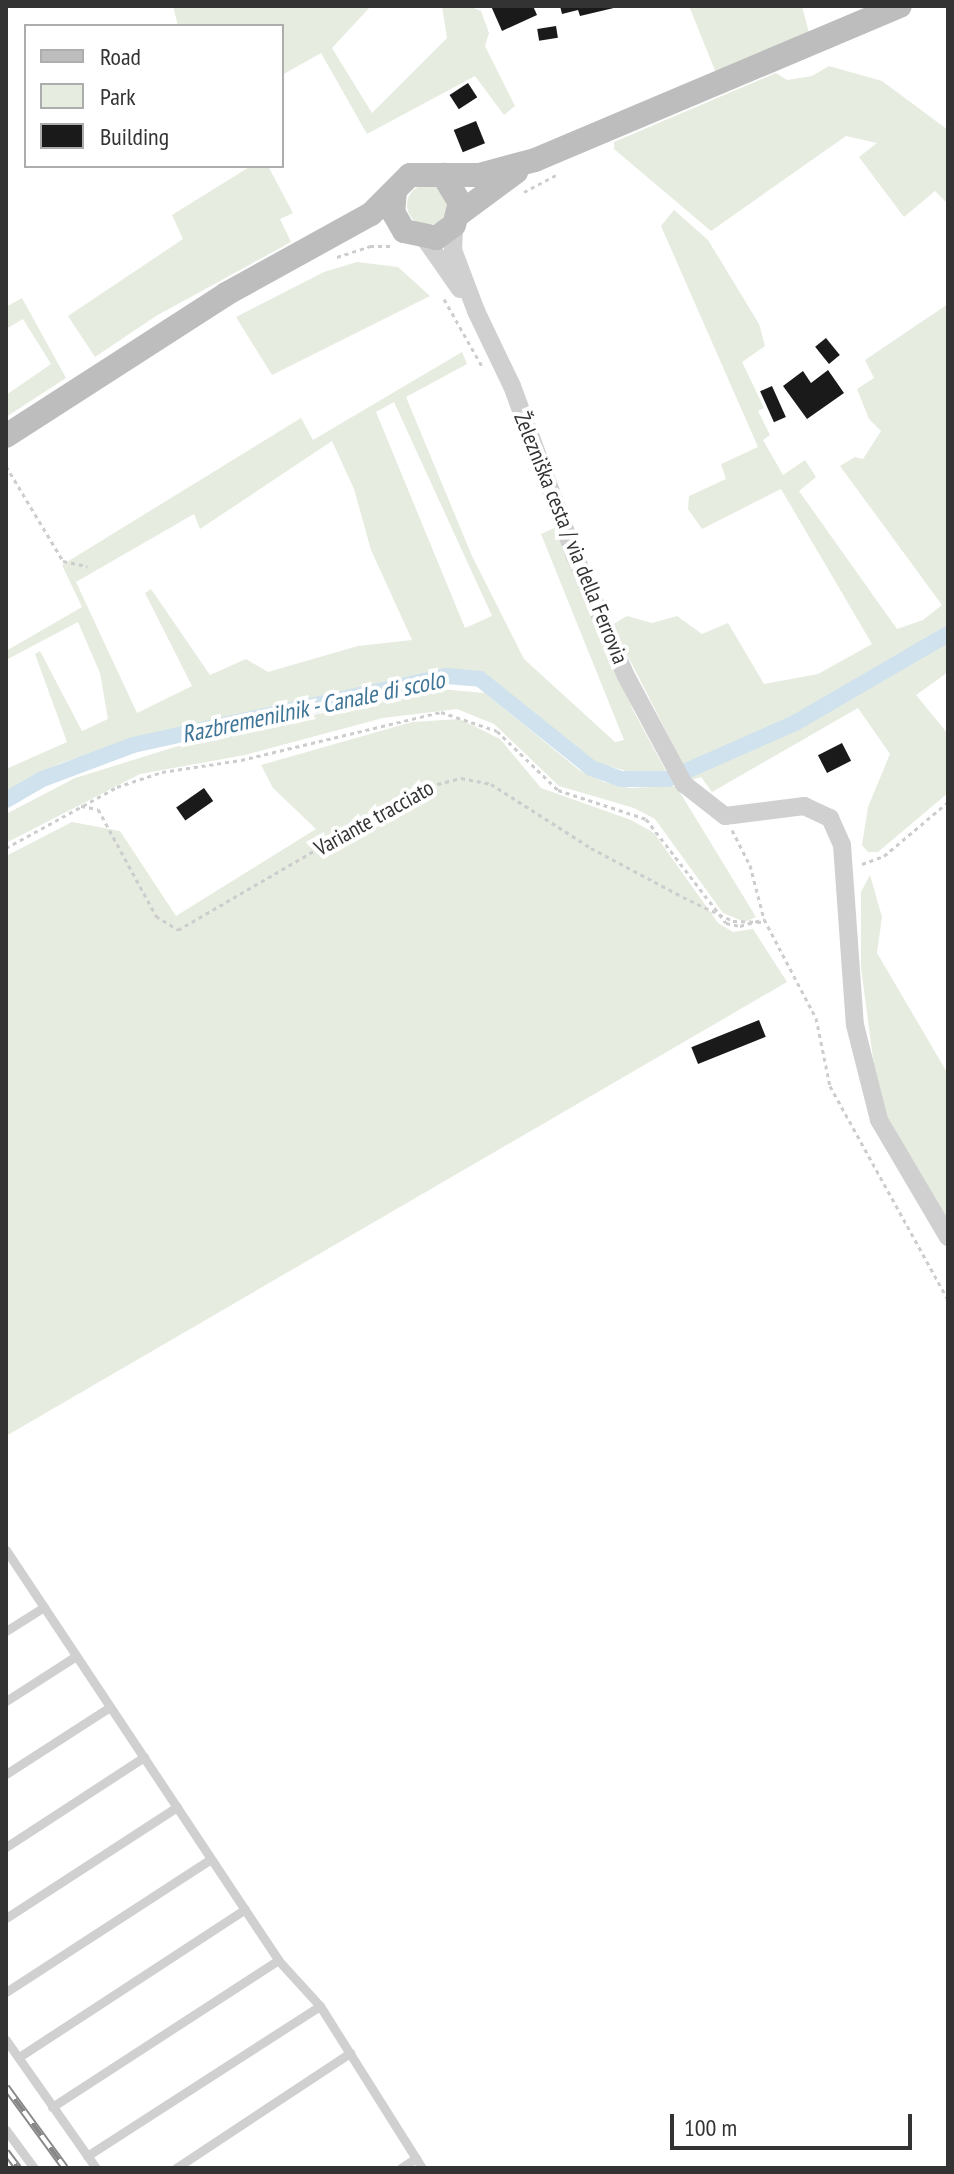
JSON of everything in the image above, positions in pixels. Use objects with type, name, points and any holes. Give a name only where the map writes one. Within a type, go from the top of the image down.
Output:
[{"type":"main road","points":[[331,250],[421,171],[443,175],[479,175],[535,160],[900,6]]},
{"type":"main road","points":[[6,436],[226,294],[331,250],[409,239],[457,220],[535,160]]},
{"type":"main road","points":[[443,175],[458,192],[457,220]]},
{"type":"main road","points":[[395,191],[393,212],[409,239]]},
{"type":"street","name":"Železniška cesta / via della Ferrovia","points":[[457,220],[453,250],[476,311],[512,386],[620,663],[684,784],[725,816]]},
{"type":"street","name":"Železniška cesta / via della Ferrovia","points":[[409,239],[476,311]]},
{"type":"street","points":[[725,816],[804,806],[830,818],[842,845],[855,1025],[879,1120],[948,1237]]},
{"type":"lane","points":[[7,1554],[278,1960],[320,2006],[422,2168]]},
{"type":"lane","points":[[6,1631],[44,1607]]},
{"type":"lane","points":[[6,1701],[76,1656]]},
{"type":"lane","points":[[6,1774],[110,1707]]},
{"type":"lane","points":[[6,1847],[144,1757]]},
{"type":"lane","points":[[6,1918],[177,1807]]},
{"type":"lane","points":[[6,1992],[211,1859]]},
{"type":"lane","points":[[19,2057],[245,1909]]},
{"type":"lane","points":[[52,2107],[278,1960]]},
{"type":"lane","points":[[87,2156],[320,2006]]},
{"type":"lane","points":[[6,2040],[96,2168]]},
{"type":"lane","points":[[176,2168],[350,2053]]},
{"type":"lane","points":[[6,2130],[34,2168]]},
{"type":"lane","points":[[401,2168],[416,2158]]},
{"type":"path","points":[[522,193],[567,168]]},
{"type":"path","points":[[331,250],[409,239]]},
{"type":"path","points":[[443,294],[459,334],[485,372]]},
{"type":"path","points":[[6,466],[63,561],[87,566]]},
{"type":"path","points":[[6,848],[117,787],[162,772],[241,760],[407,717],[459,714],[497,731],[558,790],[646,819],[726,923],[764,920]]},
{"type":"path","name":"Variante tracciato","points":[[81,806],[98,809],[156,916],[178,930],[422,788],[461,778],[491,784],[591,848],[714,908]]},
{"type":"path","points":[[843,871],[884,856],[948,802]]},
{"type":"path","points":[[725,816],[750,865],[764,920],[816,1018],[830,1086],[948,1300]]},
{"type":"green space","points":[[173,6],[371,6],[332,48],[372,113],[447,38],[442,6],[468,6],[481,11],[489,33],[485,46],[515,106],[504,115],[475,76],[367,134],[321,53],[284,74],[284,24],[178,24]]},
{"type":"green space","points":[[689,6],[802,6],[810,37],[716,73]]},
{"type":"green space","points":[[829,66],[882,81],[948,130],[948,204],[935,191],[904,217],[859,157],[877,143],[846,136],[711,231],[614,149],[614,142],[776,73],[787,80],[812,76]]},
{"type":"green space","points":[[248,168],[269,168],[293,213],[280,219],[291,242],[156,316],[95,357],[68,316],[183,239],[172,215]]},
{"type":"green space","points":[[427,185],[441,191],[447,205],[441,219],[427,225],[413,219],[407,205],[413,191]]},
{"type":"green space","points":[[674,210],[708,240],[759,324],[765,346],[742,362],[764,408],[758,411],[770,435],[763,440],[783,475],[805,460],[816,477],[799,491],[897,629],[923,620],[942,605],[840,466],[855,457],[863,459],[881,431],[869,419],[857,389],[874,378],[865,360],[948,304],[948,672],[916,695],[948,734],[948,793],[878,852],[868,852],[862,845],[868,807],[890,754],[858,708],[712,792],[701,777],[691,780],[612,625],[627,616],[652,623],[677,616],[702,634],[728,623],[764,684],[818,674],[872,644],[781,489],[702,529],[688,509],[689,496],[726,479],[721,464],[758,447],[661,226]]},
{"type":"green space","points":[[357,262],[398,267],[430,296],[272,375],[236,317],[324,272]]},
{"type":"green space","points":[[22,298],[66,378],[6,417],[6,395],[51,364],[23,319],[6,329],[6,307]]},
{"type":"green space","points":[[462,352],[467,364],[406,397],[472,556],[524,659],[615,742],[624,740],[541,534],[554,528],[634,712],[666,771],[637,774],[594,762],[490,680],[467,673],[423,674],[102,749],[58,764],[6,794],[6,769],[67,742],[35,654],[40,651],[82,731],[108,719],[100,673],[78,622],[6,660],[6,651],[82,607],[62,565],[301,418],[313,440]],"holes":[[[394,402],[492,616],[465,628],[376,412]],[[332,441],[354,489],[371,550],[412,640],[358,646],[268,672],[246,659],[210,675],[151,589],[145,593],[192,686],[137,713],[76,582],[194,514],[200,529]]]},
{"type":"green space","points":[[429,688],[485,693],[579,770],[604,782],[630,788],[676,786],[756,917],[745,922],[723,913],[655,819],[634,808],[559,786],[494,724],[457,709],[383,718],[245,755],[140,774],[6,843],[6,814],[75,778],[175,747]]},
{"type":"green space","points":[[460,719],[500,739],[541,788],[631,820],[654,833],[718,923],[733,932],[753,929],[787,982],[6,1436],[6,856],[72,822],[120,831],[176,916],[316,829],[273,788],[261,765],[412,722]]},
{"type":"green space","points":[[870,875],[882,917],[877,953],[948,1074],[948,1226],[887,1116],[876,1081],[861,968],[861,892]]},
{"type":"building","points":[[491,6],[533,6],[537,15],[502,31]]},
{"type":"building","points":[[560,6],[618,7],[580,16],[578,10],[562,14]]},
{"type":"building","points":[[556,26],[558,38],[539,41],[537,29]]},
{"type":"building","points":[[468,83],[477,97],[459,109],[450,95]]},
{"type":"building","points":[[476,121],[485,143],[463,152],[454,130]]},
{"type":"building","points":[[826,338],[840,355],[829,364],[815,347]]},
{"type":"building","points":[[828,370],[844,393],[807,419],[783,386],[803,371],[811,383]]},
{"type":"building","points":[[772,386],[786,417],[774,422],[760,391]]},
{"type":"building","points":[[842,743],[851,761],[827,773],[818,755]]},
{"type":"building","points":[[204,788],[213,801],[185,821],[176,808]]},
{"type":"building","points":[[759,1020],[766,1037],[698,1064],[691,1047]]},
{"type":"waterway","name":"Razbremenilnik - Canale di scolo","points":[[6,800],[40,780],[133,745],[447,676],[480,679],[591,768],[621,779],[668,779],[795,723],[948,634]]},
{"type":"railway","points":[[6,2087],[65,2168]]},
{"type":"railway","points":[[6,2152],[18,2168]]}]
